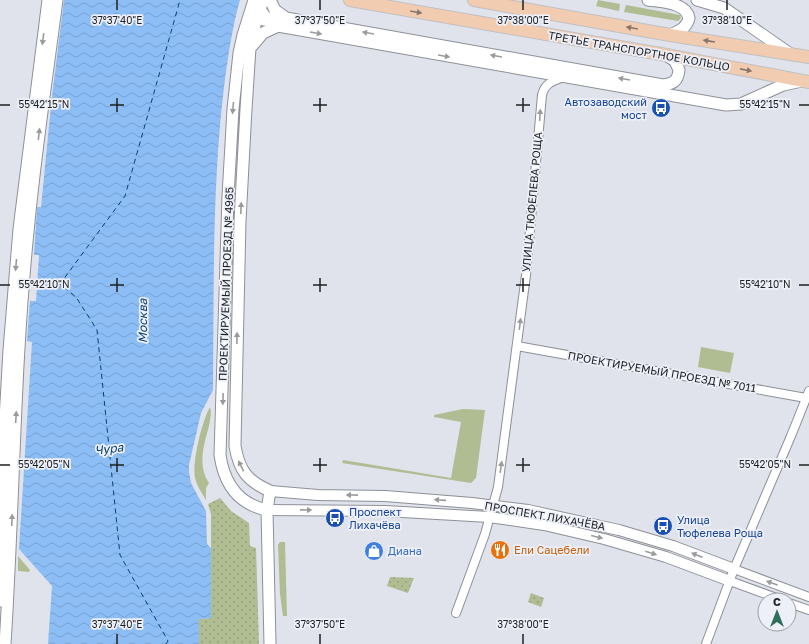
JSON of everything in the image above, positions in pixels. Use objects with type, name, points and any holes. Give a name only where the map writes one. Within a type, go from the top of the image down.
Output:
[{"type":"main road","points":[[0,610],[9,350],[19,229],[48,0]]},
{"type":"main road","points":[[5,644],[10,573],[6,460],[28,232],[56,0]]},
{"type":"main road","points":[[270,0],[275,10],[286,18]]},
{"type":"main road","name":"ТРЕТЬЕ ТРАНСПОРТНОЕ КОЛЬЦО","points":[[350,0],[806,81]]},
{"type":"main road","name":"ТРЕТЬЕ ТРАНСПОРТНОЕ КОЛЬЦО","points":[[474,0],[670,35],[809,57]]},
{"type":"main road","points":[[648,0],[673,5],[687,11],[689,18],[686,26],[681,31],[670,35]]},
{"type":"main road","points":[[697,0],[724,8],[789,53]]},
{"type":"main road","points":[[260,6],[286,18],[663,85],[670,84],[675,81],[679,70],[675,61],[666,55]]},
{"type":"main road","points":[[243,35],[254,25],[260,6]]},
{"type":"main road","points":[[260,6],[271,24],[278,26],[726,105],[742,104],[783,85],[806,81]]},
{"type":"main road","name":"ПРОЕКТИРУЕМЫЙ ПРОЕЗД № 4965","points":[[260,6],[243,35],[239,53],[233,109],[230,156],[220,455],[224,475],[237,495],[254,506],[267,510]]},
{"type":"main road","name":"ПРОЕКТИРУЕМЫЙ ПРОЕЗД № 4965","points":[[254,25],[250,48],[245,117],[240,221],[235,446],[237,458],[242,470],[256,484],[270,491]]},
{"type":"main road","points":[[250,48],[263,33],[278,26]]},
{"type":"main road","points":[[270,491],[267,510],[270,644]]},
{"type":"street","name":"УЛИЦА ТЮФЕЛЕВА РОЩА","points":[[456,613],[484,537],[498,487],[530,239],[543,89],[552,81],[564,77]]},
{"type":"street","name":"ПРОЕКТИРУЕМЫЙ ПРОЕЗД № 7011","points":[[517,346],[808,394]]},
{"type":"street","points":[[706,644],[734,569],[808,394]]},
{"type":"street","name":"ПРОСПЕКТ ЛИХАЧЁВА","points":[[270,491],[318,495],[385,496],[493,505],[565,517],[619,530],[673,546],[809,597]]},
{"type":"street","name":"ПРОСПЕКТ ЛИХАЧЁВА","points":[[267,510],[385,511],[490,517],[544,525],[609,540],[666,558],[761,592]]},
{"type":"street","points":[[797,605],[809,610]]},
{"type":"green space","points":[[598,0],[620,4],[619,11],[596,6]]},
{"type":"green space","points":[[626,5],[680,15],[681,18],[678,21],[624,12]]},
{"type":"green space","points":[[701,347],[734,353],[730,373],[698,367]]},
{"type":"green space","points":[[210,407],[211,412],[209,426],[202,462],[205,476],[209,483],[206,488],[206,500],[197,484],[194,471],[198,442]]},
{"type":"green space","points":[[463,409],[485,410],[476,478],[471,483],[342,463],[343,460],[451,478],[461,422],[434,417],[434,415]]},
{"type":"green space","points":[[220,498],[231,511],[249,523],[250,546],[256,548],[259,644],[199,644],[199,619],[211,618],[211,514],[208,504]]},
{"type":"green space","points":[[280,542],[285,542],[287,616],[283,616],[280,594],[278,545]]},
{"type":"green space","points":[[18,556],[30,570],[29,572],[18,571]]},
{"type":"green space","points":[[390,577],[414,578],[408,593],[387,586]]},
{"type":"green space","points":[[531,593],[544,598],[541,607],[528,602]]},
{"type":"water","points":[[64,0],[240,0],[232,32],[220,125],[217,162],[214,238],[213,390],[201,413],[189,465],[191,483],[206,511],[207,544],[211,548],[211,618],[199,619],[199,644],[48,644],[52,586],[19,549],[32,342],[27,341],[30,301],[36,301],[39,255],[34,255],[37,207],[41,207],[52,96]]},
{"type":"ferry route","points":[[166,644],[168,641],[120,555],[97,330],[76,297],[60,284],[125,196],[180,0]]},
{"type":"place","name":"Автозаводский мост","points":[[661,108]]},
{"type":"place","name":"Проспект Лихачёва","points":[[335,518]]},
{"type":"place","name":"Улица Тюфелева Роща","points":[[663,526]]},
{"type":"place","name":"Ели Сацебели","points":[[500,550]]},
{"type":"place","name":"Диана","points":[[374,551]]},
{"type":"water label","name":"Москва","points":[[143,321]]},
{"type":"water label","name":"Чура","points":[[109,449]]}]
